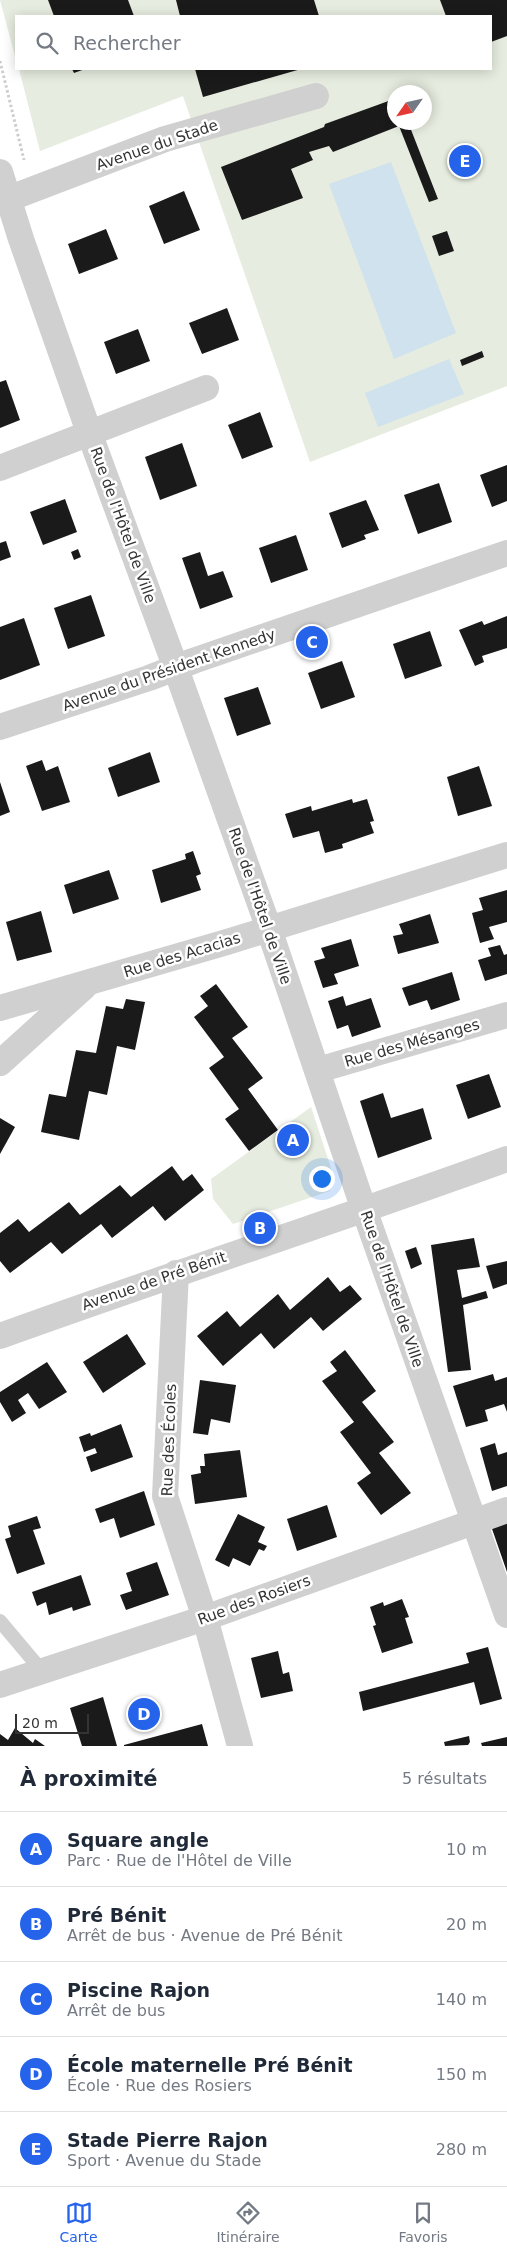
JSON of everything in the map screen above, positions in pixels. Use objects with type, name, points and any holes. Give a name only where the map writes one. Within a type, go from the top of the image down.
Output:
[{"type":"street","name":"Avenue du Stade","points":[[4,201],[165,139],[316,96]]},
{"type":"street","name":"Rue de l'Hôtel de Ville","points":[[0,172],[4,201],[176,668],[269,929],[365,1211],[507,1615]]},
{"type":"street","points":[[0,468],[206,388]]},
{"type":"street","name":"Avenue du Président Kennedy","points":[[0,727],[507,553]]},
{"type":"street","name":"Rue des Acacias","points":[[0,1008],[269,929],[507,856]]},
{"type":"street","points":[[0,1063],[88,983]]},
{"type":"street","name":"Rue des Mésanges","points":[[318,1070],[507,1015]]},
{"type":"street","name":"Avenue de Pré Bénit","points":[[0,1336],[176,1273],[365,1211],[507,1159]]},
{"type":"street","name":"Rue des Écoles","points":[[176,1273],[165,1496],[205,1618],[240,1746]]},
{"type":"street","name":"Rue des Rosiers","points":[[0,1685],[205,1618],[507,1510]]},
{"type":"lane","points":[[0,1621],[42,1671]]},
{"type":"path","points":[[0,61],[25,162]]},
{"type":"shaded area","points":[[0,0],[507,0],[507,386],[310,462],[183,96],[40,151],[19,70],[492,70],[492,15],[15,15],[15,56]]},
{"type":"shaded area","points":[[311,1107],[333,1174],[330,1191],[233,1224],[213,1199],[211,1179]]},
{"type":"water","points":[[391,162],[456,333],[394,359],[329,184]]},
{"type":"water","points":[[449,359],[464,394],[378,427],[365,393]]},
{"type":"building","points":[[48,0],[128,0],[134,15],[54,15]]},
{"type":"building","points":[[176,0],[314,0],[319,15],[180,15]]},
{"type":"building","points":[[440,0],[507,0],[507,36],[492,42],[492,15],[446,15]]},
{"type":"building","points":[[195,70],[298,70],[203,97]]},
{"type":"building","points":[[387,102],[387,130],[389,130],[333,152],[329,146],[309,152],[313,160],[291,169],[303,198],[242,220],[221,167],[324,127],[325,124]]},
{"type":"building","points":[[401,130],[411,130],[438,199],[429,202]]},
{"type":"building","points":[[184,191],[200,230],[164,244],[149,206]]},
{"type":"building","points":[[106,229],[118,259],[79,274],[68,244]]},
{"type":"building","points":[[447,231],[454,251],[439,256],[432,236]]},
{"type":"building","points":[[227,308],[239,340],[202,354],[189,323]]},
{"type":"building","points":[[138,329],[150,361],[116,374],[104,342]]},
{"type":"building","points":[[482,351],[484,357],[462,366],[460,360]]},
{"type":"building","points":[[6,380],[20,420],[0,428],[0,382]]},
{"type":"building","points":[[260,412],[273,447],[242,459],[228,425]]},
{"type":"building","points":[[182,443],[197,486],[160,500],[145,457]]},
{"type":"building","points":[[507,465],[507,501],[492,507],[480,475]]},
{"type":"building","points":[[439,483],[452,522],[418,534],[404,495]]},
{"type":"building","points":[[65,499],[77,532],[43,545],[30,512]]},
{"type":"building","points":[[366,500],[379,530],[364,535],[366,539],[342,548],[329,513]]},
{"type":"building","points":[[296,535],[308,570],[271,583],[259,548]]},
{"type":"building","points":[[6,541],[11,557],[0,561],[0,543]]},
{"type":"building","points":[[78,549],[81,557],[74,560],[71,552]]},
{"type":"building","points":[[200,552],[208,576],[223,571],[233,597],[200,609],[182,558]]},
{"type":"building","points":[[91,595],[105,636],[68,649],[54,608]]},
{"type":"building","points":[[507,616],[507,648],[482,656],[484,662],[475,666],[459,630],[482,621],[484,625]]},
{"type":"building","points":[[24,618],[40,665],[0,680],[0,627]]},
{"type":"building","points":[[430,631],[442,666],[405,679],[393,644]]},
{"type":"building","points":[[342,661],[355,697],[321,709],[308,673]]},
{"type":"building","points":[[258,687],[271,724],[237,736],[224,698]]},
{"type":"building","points":[[150,752],[160,782],[118,797],[108,768]]},
{"type":"building","points":[[42,760],[46,771],[58,766],[70,802],[42,811],[26,766]]},
{"type":"building","points":[[479,766],[492,806],[458,816],[447,777]]},
{"type":"building","points":[[0,782],[10,812],[0,816]]},
{"type":"building","points":[[352,799],[353,803],[367,799],[374,821],[370,822],[374,833],[342,844],[343,848],[325,853],[319,831],[293,838],[285,814],[311,806],[312,811]]},
{"type":"building","points":[[193,851],[201,874],[196,876],[201,890],[161,903],[152,870],[186,859],[185,854]]},
{"type":"building","points":[[109,870],[119,899],[73,914],[64,885]]},
{"type":"building","points":[[507,890],[507,922],[489,927],[494,939],[480,943],[472,913],[483,910],[479,898]]},
{"type":"building","points":[[41,911],[52,952],[17,961],[6,922]]},
{"type":"building","points":[[430,914],[439,943],[398,954],[393,936],[403,934],[399,924]]},
{"type":"building","points":[[351,939],[359,966],[334,974],[338,984],[323,988],[314,961],[325,958],[321,948]]},
{"type":"building","points":[[500,945],[504,955],[507,954],[507,974],[485,981],[478,960],[491,956],[488,948]]},
{"type":"building","points":[[452,972],[460,1000],[431,1010],[427,1000],[409,1006],[402,988]]},
{"type":"building","points":[[216,984],[248,1027],[232,1038],[263,1078],[248,1089],[278,1130],[249,1151],[225,1119],[239,1109],[209,1068],[224,1057],[194,1017],[208,1006],[200,996]]},
{"type":"building","points":[[343,996],[346,1006],[371,998],[381,1027],[352,1037],[348,1025],[337,1029],[328,1001]]},
{"type":"building","points":[[126,999],[145,1002],[135,1050],[117,1046],[107,1095],[89,1091],[79,1140],[41,1132],[49,1094],[66,1097],[76,1050],[96,1053],[106,1006],[123,1009]]},
{"type":"building","points":[[489,1074],[501,1107],[468,1119],[456,1085]]},
{"type":"building","points":[[383,1093],[391,1118],[423,1108],[432,1139],[378,1158],[360,1101]]},
{"type":"building","points":[[0,1118],[15,1127],[0,1154]]},
{"type":"building","points":[[172,1166],[183,1181],[192,1174],[204,1190],[165,1221],[153,1206],[112,1238],[101,1224],[62,1254],[51,1242],[10,1273],[0,1261],[0,1233],[18,1219],[29,1232],[69,1202],[80,1215],[120,1185],[131,1197]]},
{"type":"building","points":[[474,1238],[480,1267],[457,1270],[462,1298],[486,1291],[488,1298],[463,1305],[471,1370],[448,1372],[431,1245]]},
{"type":"building","points":[[416,1247],[422,1264],[411,1269],[405,1251]]},
{"type":"building","points":[[507,1261],[507,1284],[493,1289],[486,1266]]},
{"type":"building","points":[[328,1277],[340,1292],[350,1285],[362,1299],[323,1331],[311,1317],[274,1349],[261,1333],[223,1366],[197,1336],[227,1311],[240,1327],[278,1294],[290,1310]]},
{"type":"building","points":[[127,1334],[146,1364],[103,1393],[83,1362]]},
{"type":"building","points":[[345,1350],[376,1391],[362,1402],[394,1442],[379,1453],[411,1493],[381,1515],[357,1483],[371,1473],[340,1432],[354,1422],[322,1381],[337,1371],[330,1362]]},
{"type":"building","points":[[47,1362],[67,1392],[39,1409],[28,1393],[18,1400],[26,1413],[12,1422],[0,1402],[0,1392]]},
{"type":"building","points":[[493,1374],[495,1381],[507,1377],[507,1412],[504,1404],[485,1410],[488,1421],[466,1427],[453,1386]]},
{"type":"building","points":[[200,1380],[236,1385],[230,1423],[211,1419],[208,1435],[193,1433]]},
{"type":"building","points":[[121,1424],[133,1457],[91,1472],[86,1457],[97,1453],[95,1448],[84,1452],[79,1437],[90,1433],[91,1436]]},
{"type":"building","points":[[495,1443],[498,1455],[507,1452],[507,1486],[492,1491],[480,1448]]},
{"type":"building","points":[[240,1450],[247,1497],[195,1504],[191,1475],[201,1473],[200,1466],[205,1466],[204,1454]]},
{"type":"building","points":[[144,1491],[155,1525],[120,1538],[114,1518],[100,1523],[95,1509]]},
{"type":"building","points":[[327,1505],[337,1537],[297,1551],[287,1519]]},
{"type":"building","points":[[238,1514],[265,1527],[258,1542],[267,1546],[264,1551],[259,1549],[250,1566],[233,1558],[229,1567],[215,1560]]},
{"type":"building","points":[[37,1516],[41,1528],[33,1530],[45,1564],[17,1574],[5,1539],[11,1537],[8,1526]]},
{"type":"building","points":[[507,1521],[507,1572],[491,1526]]},
{"type":"building","points":[[157,1562],[169,1595],[126,1610],[120,1595],[132,1591],[126,1573]]},
{"type":"building","points":[[81,1575],[91,1605],[73,1611],[72,1607],[49,1615],[46,1602],[37,1606],[32,1592]]},
{"type":"building","points":[[402,1599],[409,1617],[405,1618],[413,1643],[382,1653],[373,1626],[376,1625],[370,1607],[383,1602],[384,1606]]},
{"type":"building","points":[[488,1647],[502,1699],[480,1705],[474,1682],[363,1711],[359,1692],[469,1663],[466,1653]]},
{"type":"building","points":[[278,1651],[283,1674],[289,1672],[293,1691],[261,1698],[251,1658]]},
{"type":"building","points":[[103,1697],[117,1746],[82,1746],[70,1708]]},
{"type":"building","points":[[202,1724],[208,1746],[124,1746],[124,1745]]},
{"type":"building","points":[[15,1728],[33,1743],[35,1739],[45,1746],[0,1746],[0,1734],[8,1740]]},
{"type":"building","points":[[469,1736],[470,1742],[468,1745],[445,1746],[444,1742]]},
{"type":"building","points":[[507,1737],[507,1746],[482,1746],[481,1743]]},
{"type":"place","name":"Stade Pierre Rajon","points":[[465,161]]},
{"type":"place","name":"Piscine Rajon","points":[[312,642]]},
{"type":"place","name":"Square angle","points":[[293,1140]]},
{"type":"place","name":"Pré Bénit","points":[[260,1228]]},
{"type":"place","name":"École maternelle Pré Bénit","points":[[144,1714]]}]
